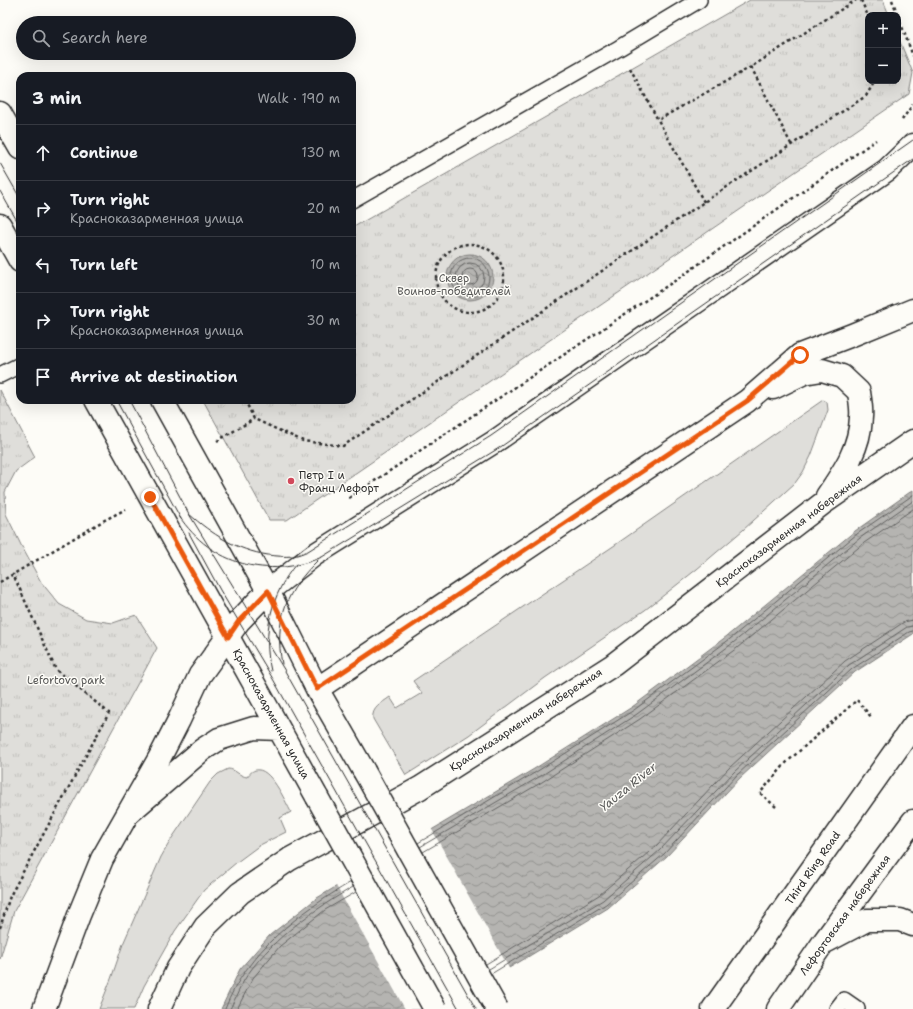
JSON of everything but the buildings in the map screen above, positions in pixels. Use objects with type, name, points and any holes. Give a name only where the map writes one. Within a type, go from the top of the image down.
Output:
[{"type":"main road","points":[[0,113],[16,141]]},
{"type":"main road","points":[[44,1009],[102,858],[129,813],[180,720],[200,676],[239,621],[268,591],[314,555],[494,442],[887,170],[913,146]]},
{"type":"main road","points":[[887,170],[913,163]]},
{"type":"main road","points":[[0,225],[16,254]]},
{"type":"main road","points":[[317,689],[747,401],[800,355],[913,310]]},
{"type":"main road","points":[[747,401],[804,373],[822,370],[842,376],[859,392],[861,416],[856,448],[842,474],[822,504]]},
{"type":"main road","name":"Красноказарменная улица","points":[[98,404],[435,1009]]},
{"type":"main road","points":[[164,404],[268,591],[317,689],[496,1009]]},
{"type":"main road","name":"Красноказарменная набережная","points":[[159,1009],[178,968],[205,927],[240,894],[290,859],[420,788],[613,665],[822,504],[913,441]]},
{"type":"main road","name":"Third Ring Road","points":[[713,1009],[913,726]]},
{"type":"main road","points":[[129,813],[202,750],[219,739],[254,728],[279,729]]},
{"type":"main road","name":"Лефортовская набережная","points":[[778,1009],[823,943],[913,821]]},
{"type":"main road","points":[[823,943],[867,920],[900,920],[913,925]]},
{"type":"lane","points":[[356,198],[619,48],[699,0]]},
{"type":"lane","points":[[0,375],[16,367]]},
{"type":"lane","points":[[837,1009],[844,1000],[857,1009]]},
{"type":"path","points":[[658,120],[751,67],[856,0]]},
{"type":"path","points":[[861,0],[866,12]]},
{"type":"path","points":[[892,0],[896,12]]},
{"type":"path","points":[[901,24],[913,56]]},
{"type":"path","points":[[619,48],[704,202]]},
{"type":"path","points":[[751,67],[791,144]]},
{"type":"path","points":[[247,404],[254,419],[303,441],[343,446],[704,202],[866,96],[873,84]]},
{"type":"path","points":[[901,122],[913,104]]},
{"type":"path","points":[[343,502],[676,280],[882,136]]},
{"type":"path","points":[[462,244],[483,246],[492,251],[499,260],[504,270],[502,291],[496,300],[488,307],[478,311],[468,312],[449,304],[442,297],[436,276],[438,266],[444,256],[452,249],[462,244]]},
{"type":"path","points":[[217,441],[254,419]]},
{"type":"path","points":[[0,582],[103,521],[150,497]]},
{"type":"path","points":[[0,928],[10,896],[109,713],[56,670],[13,574]]},
{"type":"path","points":[[776,807],[760,793],[787,762],[857,700],[872,718]]},
{"type":"green space","name":"Сквер Воинов-победителей","points":[[750,0],[883,0],[888,12],[865,12],[865,84],[901,84],[901,44],[913,73],[909,94],[287,520],[269,520],[205,404],[356,404],[356,226]]},
{"type":"green space","name":"Lefortovo park","points":[[0,390],[35,457],[16,471],[5,492],[6,514],[41,582],[59,604],[86,619],[113,623],[136,615],[157,648],[14,911],[0,959]]},
{"type":"green space","points":[[823,400],[827,402],[828,410],[811,456],[803,472],[795,483],[743,530],[645,610],[545,678],[469,735],[406,775],[373,719],[375,709],[378,706],[390,697],[397,708],[422,693],[413,681],[615,545]]},
{"type":"green space","points":[[228,769],[247,777],[253,771],[260,770],[273,780],[291,812],[280,818],[286,832],[260,845],[204,890],[175,931],[144,986],[134,1009],[99,1009],[123,944],[161,857],[210,782],[218,774]]},
{"type":"water","points":[[465,254],[475,254],[483,258],[489,264],[493,272],[493,282],[489,290],[483,296],[475,300],[465,300],[457,296],[451,290],[447,282],[447,272],[451,264],[457,258]]},
{"type":"water","name":"Yauza River","points":[[913,490],[913,634],[855,672],[740,778],[667,856],[608,908],[439,1009],[221,1009],[240,969],[270,935],[317,898],[534,769],[632,707],[727,636],[855,531]]},
{"type":"pier","points":[[431,828],[510,970],[443,1009],[405,1009],[335,884]]},
{"type":"tram line","points":[[189,514],[225,540],[256,553],[293,556],[308,551],[491,436],[913,140]]},
{"type":"tram line","points":[[179,516],[192,533],[208,546],[225,557],[243,564],[262,567],[282,567],[302,564],[322,557],[499,448],[913,159]]},
{"type":"tram line","points":[[0,163],[16,191]]},
{"type":"tram line","points":[[0,191],[16,219]]},
{"type":"tram line","points":[[118,404],[181,519]]},
{"type":"tram line","points":[[131,404],[189,514],[285,671],[476,1009]]},
{"type":"tram line","points":[[189,533],[459,1009]]},
{"type":"tram line","points":[[282,664],[280,634],[281,620],[285,607],[290,595],[298,583],[318,560]]},
{"type":"tram line","points":[[271,671],[268,657],[268,628],[271,614],[280,588],[296,564]]},
{"type":"place","name":"Петр I и Франц Лефорт","points":[[291,481]]},
{"type":"route","points":[[150,497],[228,637],[239,621],[268,591],[317,689],[747,401],[800,355]]}]
